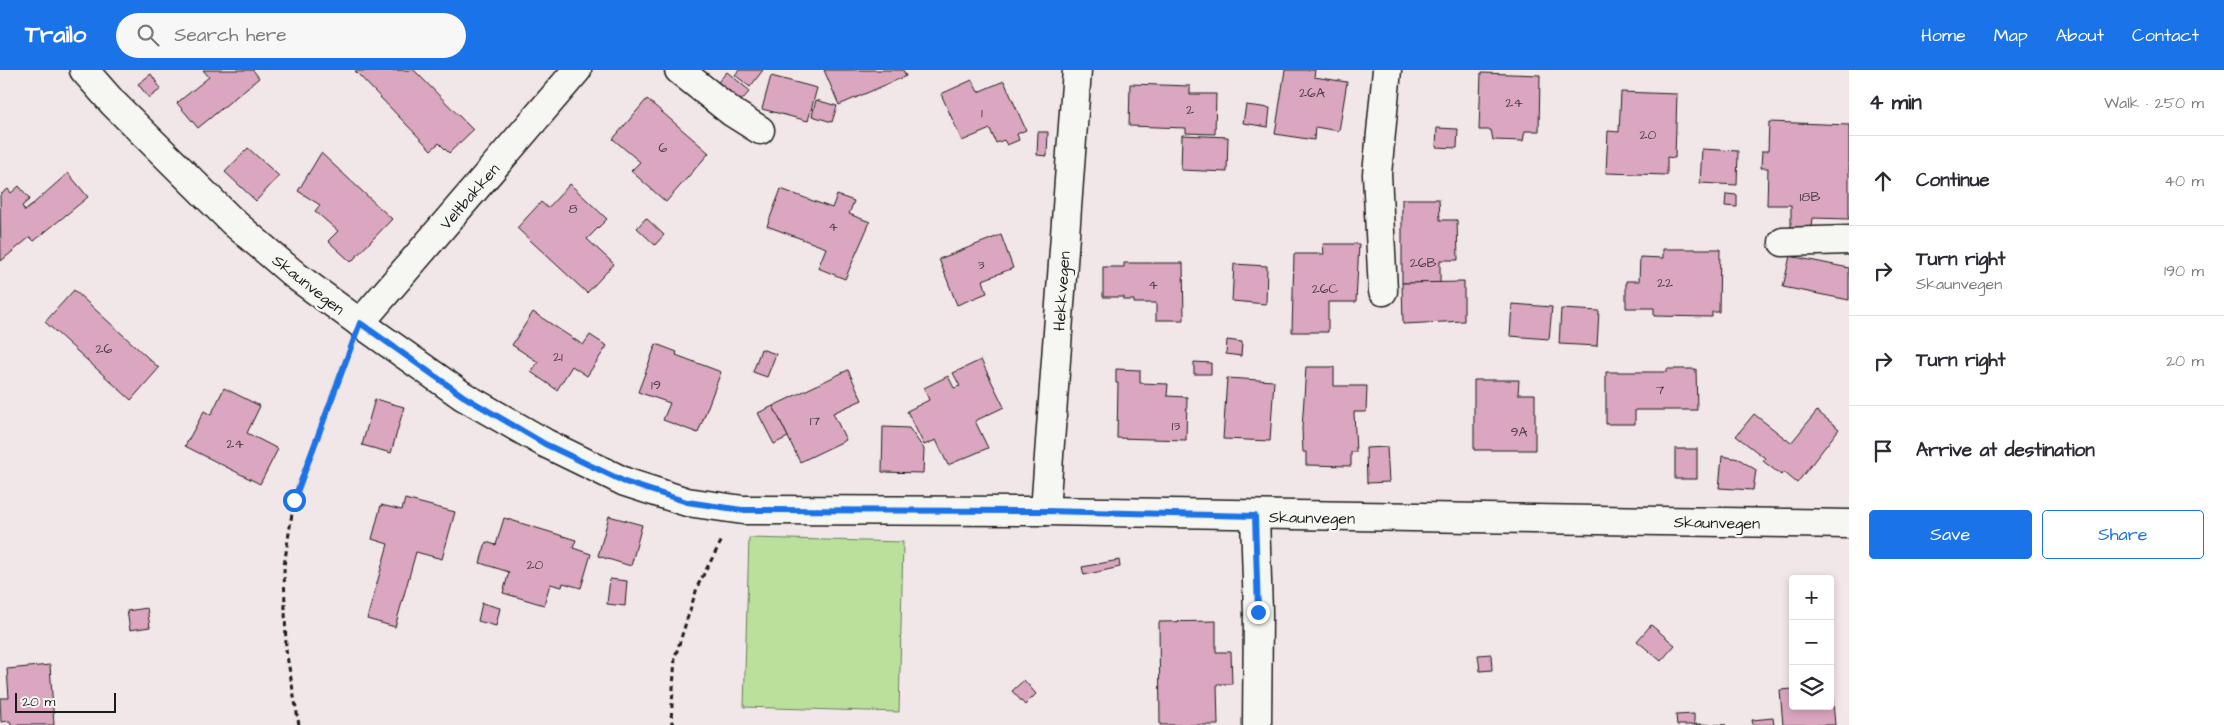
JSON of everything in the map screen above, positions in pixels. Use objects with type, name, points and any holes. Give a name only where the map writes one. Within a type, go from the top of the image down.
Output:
[{"type":"street","name":"Skaunvegen","points":[[84,70],[113,103],[233,222],[296,276],[360,323],[463,396],[545,444],[625,482],[687,502],[742,510],[1045,511],[1255,516],[1849,524]]},
{"type":"street","name":"Veltbakken","points":[[360,323],[577,70]]},
{"type":"street","points":[[679,70],[733,113],[760,130]]},
{"type":"street","name":"Hekkvegen","points":[[1045,511],[1077,70]]},
{"type":"street","points":[[1383,291],[1377,174],[1387,70]]},
{"type":"street","points":[[1784,242],[1849,240]]},
{"type":"street","points":[[1255,516],[1258,612],[1256,725]]},
{"type":"path","points":[[299,725],[286,650],[284,566],[294,500],[360,323]]},
{"type":"path","points":[[674,725],[671,721],[675,657],[698,585],[724,536],[742,510]]},
{"type":"green space","points":[[749,538],[903,542],[899,712],[744,707]]},
{"type":"building","points":[[203,70],[253,70],[259,78],[198,128],[177,103],[209,77]]},
{"type":"building","points":[[414,70],[473,130],[449,153],[439,143],[431,150],[355,71]]},
{"type":"building","points":[[739,70],[763,70],[750,87],[735,75]]},
{"type":"building","points":[[824,70],[903,70],[906,76],[839,105]]},
{"type":"building","points":[[1285,70],[1315,70],[1314,77],[1347,82],[1339,131],[1315,127],[1314,140],[1275,134]]},
{"type":"building","points":[[727,72],[750,91],[741,101],[718,82]]},
{"type":"building","points":[[1481,73],[1540,75],[1539,131],[1525,131],[1523,141],[1493,140],[1491,130],[1479,130]]},
{"type":"building","points":[[151,74],[161,89],[149,98],[138,84]]},
{"type":"building","points":[[771,76],[817,88],[808,121],[762,109]]},
{"type":"building","points":[[972,80],[978,92],[1004,81],[1026,130],[1017,134],[1019,140],[1007,145],[1004,140],[996,143],[990,129],[962,141],[941,94]]},
{"type":"building","points":[[1130,84],[1190,86],[1190,94],[1216,94],[1215,134],[1186,133],[1186,128],[1129,126]]},
{"type":"building","points":[[1621,92],[1677,94],[1675,158],[1667,157],[1667,175],[1606,173],[1608,131],[1619,132]]},
{"type":"building","points":[[647,99],[709,153],[666,202],[631,171],[640,162],[613,139]]},
{"type":"building","points":[[816,100],[837,106],[832,122],[812,116]]},
{"type":"building","points":[[1246,105],[1270,108],[1268,127],[1243,123]]},
{"type":"building","points":[[1769,122],[1849,125],[1849,219],[1813,218],[1812,228],[1791,227],[1791,205],[1767,205],[1768,168],[1761,168],[1762,151],[1768,151]]},
{"type":"building","points":[[1437,128],[1458,129],[1457,148],[1436,147]]},
{"type":"building","points":[[1038,132],[1048,132],[1047,156],[1037,155]]},
{"type":"building","points":[[1182,135],[1228,137],[1227,172],[1181,170]]},
{"type":"building","points":[[248,148],[279,176],[256,201],[225,172]]},
{"type":"building","points":[[1702,149],[1738,151],[1737,185],[1700,183]]},
{"type":"building","points":[[321,153],[392,219],[351,262],[328,241],[338,231],[315,211],[320,205],[298,191]]},
{"type":"building","points":[[68,173],[88,197],[34,241],[30,237],[1,261],[0,195],[8,189],[11,193],[19,186],[30,199],[22,206],[25,211]]},
{"type":"building","points":[[570,184],[607,219],[587,239],[614,264],[587,293],[517,228],[541,202],[548,208]]},
{"type":"building","points":[[781,189],[832,208],[837,195],[854,201],[849,214],[870,222],[845,279],[818,268],[826,248],[767,226]]},
{"type":"building","points":[[1726,194],[1737,195],[1737,207],[1725,206]]},
{"type":"building","points":[[1402,199],[1439,199],[1440,220],[1457,220],[1458,260],[1440,260],[1440,283],[1402,283]]},
{"type":"building","points":[[646,218],[664,235],[655,245],[637,228]]},
{"type":"building","points":[[1001,235],[1013,268],[983,280],[987,293],[957,305],[939,259]]},
{"type":"building","points":[[1323,244],[1359,244],[1356,302],[1328,302],[1328,332],[1292,332],[1294,254],[1324,254]]},
{"type":"building","points":[[1663,249],[1720,249],[1719,312],[1712,312],[1712,317],[1654,316],[1654,308],[1626,308],[1626,281],[1639,281],[1640,257],[1663,258]]},
{"type":"building","points":[[1790,256],[1849,268],[1849,300],[1783,287]]},
{"type":"building","points":[[1124,263],[1183,263],[1184,320],[1156,320],[1156,303],[1134,303],[1134,300],[1124,300],[1124,297],[1103,297],[1103,267],[1124,267]]},
{"type":"building","points":[[1234,264],[1267,266],[1266,304],[1232,301]]},
{"type":"building","points":[[1464,282],[1464,321],[1403,324],[1402,283]]},
{"type":"building","points":[[74,290],[159,368],[131,400],[45,322]]},
{"type":"building","points":[[1512,304],[1552,307],[1549,339],[1510,336]]},
{"type":"building","points":[[1561,309],[1599,311],[1597,346],[1559,344]]},
{"type":"building","points":[[533,312],[583,345],[590,335],[607,346],[587,376],[572,366],[557,390],[531,372],[538,362],[512,345]]},
{"type":"building","points":[[1227,340],[1242,342],[1241,356],[1226,354]]},
{"type":"building","points":[[656,344],[677,352],[676,355],[721,372],[698,433],[663,420],[670,403],[638,392]]},
{"type":"building","points":[[761,349],[776,354],[767,377],[753,372]]},
{"type":"building","points":[[981,360],[1004,407],[975,421],[988,448],[948,465],[936,440],[924,445],[907,411],[929,400],[924,388],[948,376],[954,388],[960,386],[953,373]]},
{"type":"building","points":[[1194,362],[1211,363],[1211,374],[1194,374]]},
{"type":"building","points":[[1306,367],[1334,367],[1334,386],[1367,386],[1366,412],[1354,412],[1356,452],[1351,452],[1351,466],[1306,465],[1306,452],[1303,452],[1302,429]]},
{"type":"building","points":[[1116,369],[1140,370],[1140,383],[1168,384],[1167,396],[1187,397],[1186,440],[1117,438],[1118,383],[1116,383]]},
{"type":"building","points":[[1667,369],[1696,369],[1697,410],[1635,410],[1635,424],[1606,424],[1606,372],[1667,372]]},
{"type":"building","points":[[848,370],[862,400],[833,413],[846,440],[800,462],[773,406]]},
{"type":"building","points":[[1227,378],[1274,381],[1270,441],[1223,439]]},
{"type":"building","points":[[1474,380],[1519,380],[1518,394],[1535,394],[1535,450],[1474,450]]},
{"type":"building","points":[[224,388],[260,406],[247,433],[278,449],[260,484],[185,446],[204,411],[211,415]]},
{"type":"building","points":[[375,399],[404,407],[391,453],[362,445]]},
{"type":"building","points":[[773,406],[788,437],[774,444],[758,413]]},
{"type":"building","points":[[1817,411],[1839,429],[1797,483],[1784,472],[1781,475],[1763,461],[1765,458],[1736,436],[1754,414],[1791,443]]},
{"type":"building","points":[[883,427],[909,428],[924,449],[923,473],[882,472]]},
{"type":"building","points":[[1387,447],[1389,482],[1367,483],[1366,448]]},
{"type":"building","points":[[1675,449],[1697,449],[1697,479],[1675,479]]},
{"type":"building","points":[[1722,456],[1739,459],[1756,470],[1753,490],[1719,488]]},
{"type":"building","points":[[405,499],[455,512],[442,559],[416,552],[395,627],[367,619],[388,544],[372,539],[381,505],[402,510]]},
{"type":"building","points":[[609,516],[642,525],[631,566],[598,556]]},
{"type":"building","points":[[504,518],[576,540],[573,548],[591,554],[581,588],[563,583],[562,587],[550,584],[544,605],[503,593],[509,572],[480,563],[486,542],[496,545]]},
{"type":"building","points":[[1119,560],[1120,567],[1084,575],[1082,567]]},
{"type":"building","points":[[610,579],[627,581],[625,606],[607,604]]},
{"type":"building","points":[[482,603],[500,608],[496,626],[478,621]]},
{"type":"building","points":[[147,608],[150,627],[130,630],[127,611]]},
{"type":"building","points":[[1216,621],[1216,652],[1231,652],[1232,684],[1217,684],[1218,725],[1160,725],[1159,622]]},
{"type":"building","points":[[1651,625],[1675,645],[1661,661],[1637,641]]},
{"type":"building","points":[[1491,654],[1492,670],[1480,671],[1478,655]]},
{"type":"building","points":[[50,665],[54,725],[11,725],[10,721],[1,722],[0,698],[9,698],[7,669]]},
{"type":"building","points":[[1024,680],[1036,694],[1025,705],[1012,691]]},
{"type":"building","points":[[1789,689],[1789,710],[1834,710],[1835,725],[1783,725],[1780,690]]},
{"type":"building","points":[[1694,714],[1694,724],[1726,725],[1677,725],[1676,715]]},
{"type":"building","points":[[1773,718],[1774,725],[1753,725],[1752,720]]},
{"type":"route","points":[[294,500],[360,323],[463,396],[545,444],[625,482],[687,502],[742,510],[1045,511],[1255,516],[1258,612]]}]
